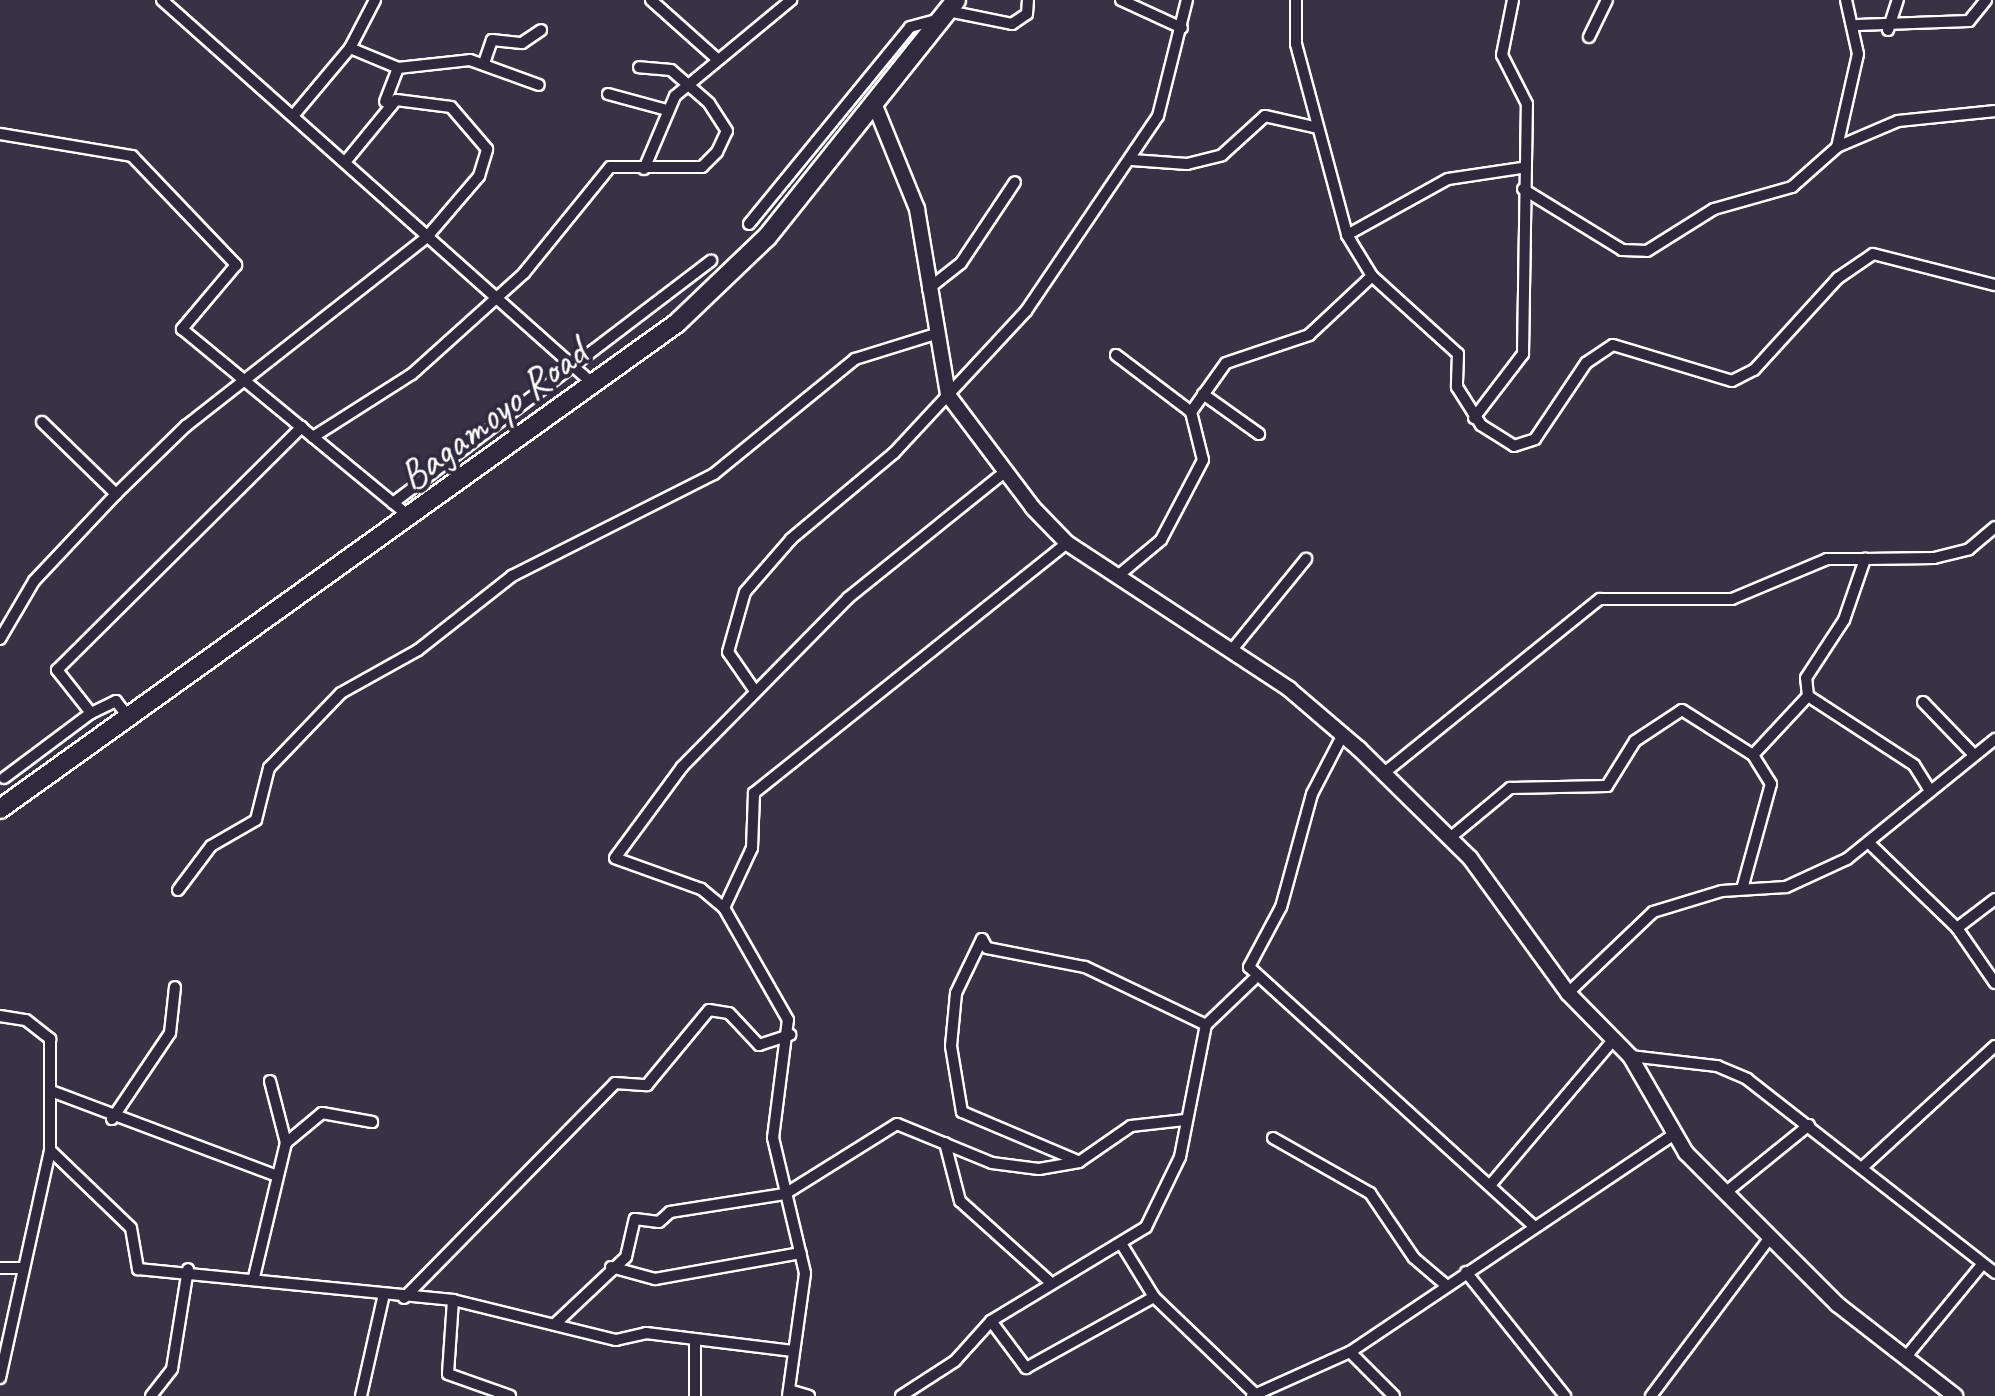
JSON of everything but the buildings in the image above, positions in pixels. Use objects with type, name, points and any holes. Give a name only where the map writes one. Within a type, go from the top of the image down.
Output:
[{"type":"highway","name":"Bagamoyo Road","points":[[0,809],[412,519],[594,384],[727,278],[839,138],[876,108],[949,10]]},
{"type":"street","points":[[162,0],[594,384]]},
{"type":"street","points":[[293,116],[350,48],[375,0]]},
{"type":"street","points":[[651,0],[717,58]]},
{"type":"street","points":[[749,224],[839,138],[910,27],[949,10],[1012,24],[1027,14],[1028,0]]},
{"type":"street","points":[[1121,0],[1182,28]]},
{"type":"street","points":[[755,691],[728,652],[745,592],[948,395],[1026,311],[1132,160],[1158,116],[1187,0]]},
{"type":"street","points":[[1296,0],[1296,44],[1347,235],[1372,276],[1458,354],[1457,387],[1474,418],[1525,446],[1586,363],[1613,345],[1732,381],[1873,254],[1995,285]]},
{"type":"street","points":[[1474,418],[1523,354],[1522,168],[1527,104],[1502,56],[1513,0]]},
{"type":"street","points":[[1589,38],[1607,0]]},
{"type":"street","points":[[1837,147],[1857,25],[1846,0]]},
{"type":"street","points":[[1888,30],[1898,0]]},
{"type":"street","points":[[1857,25],[1888,30],[1974,20],[1986,0]]},
{"type":"street","points":[[644,169],[667,110],[717,58],[787,1]]},
{"type":"street","points":[[484,63],[492,40],[522,43],[541,30]]},
{"type":"street","points":[[350,48],[398,68],[484,63],[539,85]]},
{"type":"street","points":[[313,437],[412,374],[497,295],[596,178],[621,164],[630,174],[644,169],[702,167],[723,142],[723,120],[671,70],[639,67]]},
{"type":"street","points":[[345,162],[386,102],[398,68]]},
{"type":"street","points":[[608,94],[667,110]]},
{"type":"street","points":[[0,639],[34,581],[116,494],[248,377],[426,238],[479,176],[487,149],[451,107],[386,102]]},
{"type":"street","points":[[876,108],[917,209],[932,335],[948,395],[1066,543],[1232,651],[1384,774],[1451,838],[1568,993],[1630,1056],[1673,1135],[1725,1194],[1769,1239],[1953,1395]]},
{"type":"street","points":[[1523,188],[1622,250],[1647,251],[1714,209],[1792,187],[1837,147],[1911,118],[1995,112]]},
{"type":"street","points":[[1132,160],[1187,164],[1222,156],[1265,116],[1318,128]]},
{"type":"street","points":[[0,134],[123,153],[150,172],[236,266],[182,329],[248,377],[302,428],[412,519]]},
{"type":"street","points":[[1347,235],[1448,179],[1522,168]]},
{"type":"street","points":[[927,289],[962,263],[1016,182]]},
{"type":"street","points":[[393,503],[578,366],[711,261]]},
{"type":"street","points":[[1191,412],[1226,363],[1309,335],[1372,276]]},
{"type":"street","points":[[178,890],[211,846],[264,810],[268,768],[341,693],[512,576],[714,474],[854,359],[932,335]]},
{"type":"street","points":[[1116,354],[1191,412],[1203,460],[1190,499],[1119,576]]},
{"type":"street","points":[[1203,394],[1258,434]]},
{"type":"street","points":[[42,422],[116,494]]},
{"type":"street","points":[[90,712],[57,670],[302,428]]},
{"type":"street","points":[[809,1396],[789,1393],[801,1253],[773,1138],[790,1035],[724,908],[690,884],[615,858],[682,766],[848,598],[1006,471]]},
{"type":"street","points":[[1384,774],[1600,599],[1732,599],[1826,559],[1934,558],[1969,548],[1995,527]]},
{"type":"street","points":[[724,908],[752,848],[754,793],[1066,543]]},
{"type":"street","points":[[1232,651],[1306,559]]},
{"type":"street","points":[[1753,755],[1808,696],[1806,678],[1844,620],[1865,559]]},
{"type":"street","points":[[1808,696],[1914,765],[1929,789]]},
{"type":"street","points":[[19,794],[2,776],[90,712],[116,701],[128,717]]},
{"type":"street","points":[[1923,702],[1974,755]]},
{"type":"street","points":[[1451,838],[1510,788],[1606,786],[1634,741],[1682,710],[1753,755],[1771,784],[1742,889]]},
{"type":"street","points":[[1568,993],[1653,912],[1742,889],[1808,880],[1869,843],[1929,789],[1995,739]]},
{"type":"street","points":[[1340,740],[1312,794],[1281,907],[1249,956],[1254,979],[1492,1183],[1534,1226]]},
{"type":"street","points":[[1869,843],[1957,928],[1995,982]]},
{"type":"street","points":[[1957,928],[1995,899]]},
{"type":"street","points":[[1079,1162],[962,1112],[951,1046],[956,993],[982,939],[987,948],[1085,967],[1206,1025]]},
{"type":"street","points":[[901,1396],[955,1361],[991,1322],[1051,1283],[1122,1245],[1164,1199],[1206,1025],[1254,979]]},
{"type":"street","points":[[112,1119],[170,1033],[175,988]]},
{"type":"street","points":[[404,1298],[615,1083],[648,1085],[709,1010],[729,1013],[759,1044],[790,1035]]},
{"type":"street","points":[[0,1016],[26,1020],[50,1039],[51,1092],[50,1150],[0,1378]]},
{"type":"street","points":[[1492,1183],[1614,1039]]},
{"type":"street","points":[[1865,1165],[1995,1046]]},
{"type":"street","points":[[1630,1056],[1718,1066],[1865,1165],[1980,1267],[1995,1272]]},
{"type":"street","points":[[254,1277],[286,1143],[270,1081]]},
{"type":"street","points":[[51,1092],[112,1119],[276,1176]]},
{"type":"street","points":[[286,1143],[322,1113],[372,1122]]},
{"type":"street","points":[[556,1323],[611,1267],[626,1257],[639,1217],[659,1222],[670,1212],[785,1194],[897,1124],[1022,1169],[1079,1162],[1131,1126],[1184,1120]]},
{"type":"street","points":[[1725,1194],[1809,1125]]},
{"type":"street","points":[[1122,1245],[1154,1297],[1254,1395],[1350,1352],[1673,1135]]},
{"type":"street","points":[[1273,1138],[1370,1192],[1414,1258],[1447,1286]]},
{"type":"street","points":[[946,1143],[960,1200],[1051,1283]]},
{"type":"street","points":[[50,1150],[131,1228],[138,1269],[188,1269],[383,1298],[453,1300],[616,1340],[646,1334],[695,1343],[793,1351]]},
{"type":"street","points":[[1651,1396],[1769,1239]]},
{"type":"street","points":[[611,1267],[655,1279],[801,1253]]},
{"type":"street","points":[[1906,1358],[1980,1267]]},
{"type":"street","points":[[0,1268],[22,1268]]},
{"type":"street","points":[[150,1396],[172,1369],[188,1269]]},
{"type":"street","points":[[1466,1272],[1565,1396]]},
{"type":"street","points":[[991,1322],[1026,1368],[1154,1297]]},
{"type":"street","points":[[362,1396],[383,1298]]},
{"type":"street","points":[[453,1300],[448,1374],[510,1396]]},
{"type":"street","points":[[695,1343],[695,1396]]},
{"type":"street","points":[[1350,1352],[1394,1396]]}]
